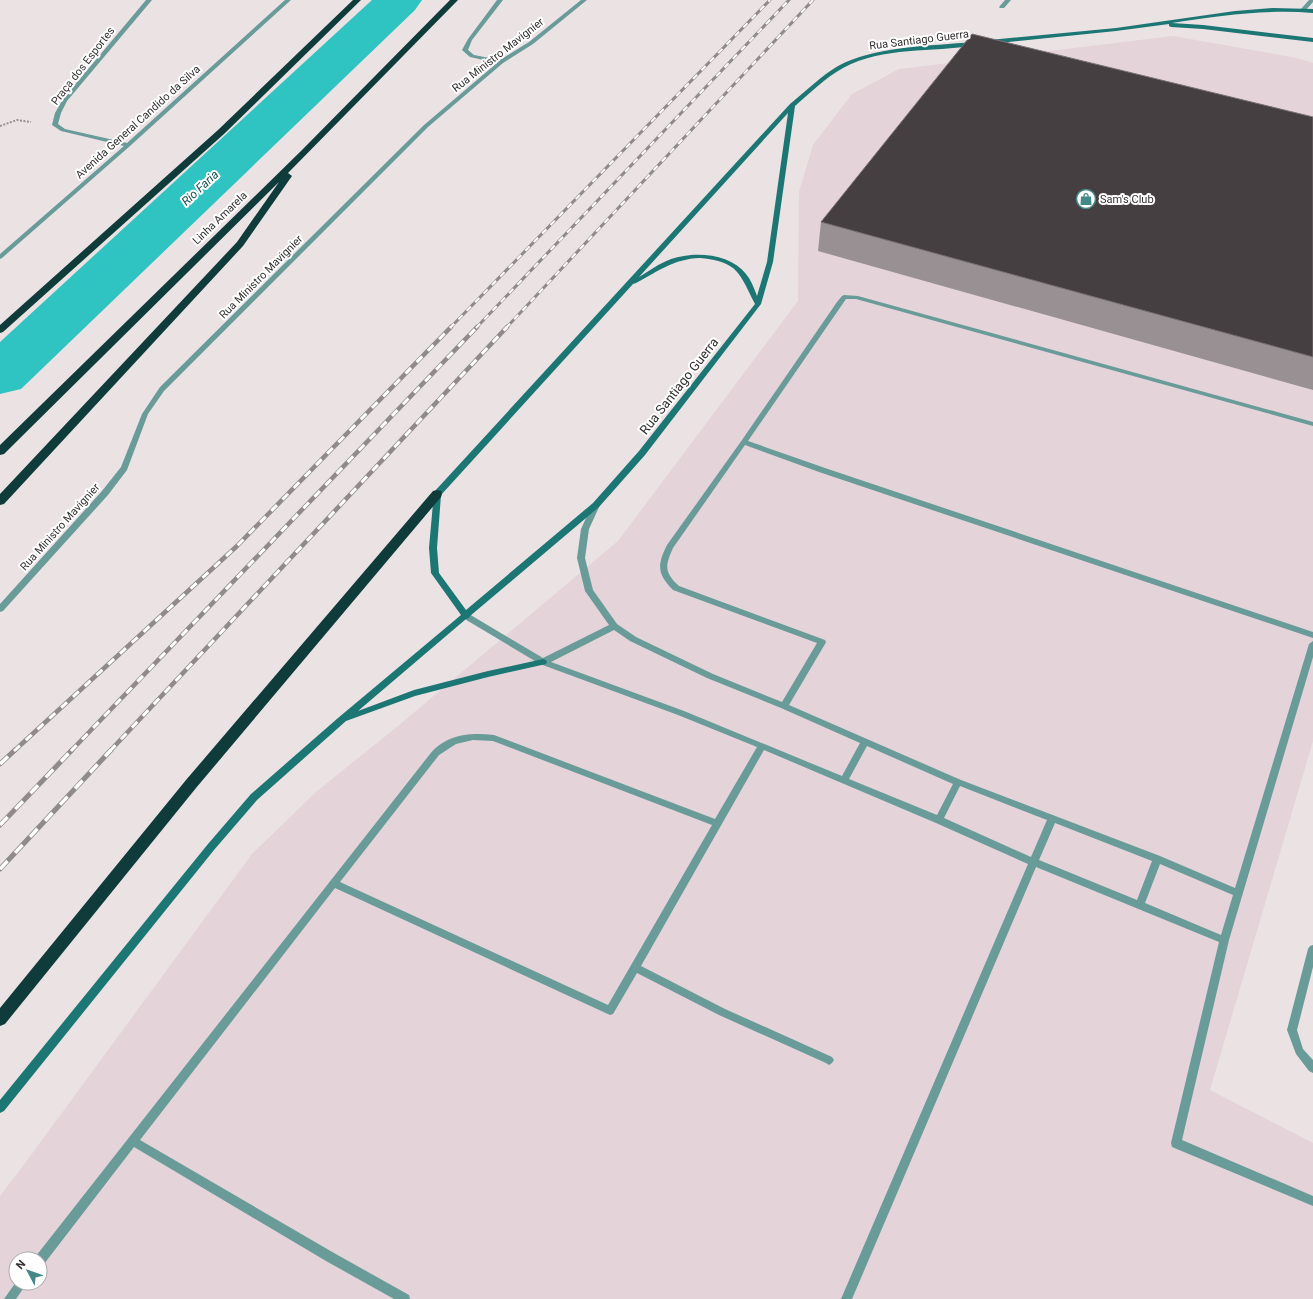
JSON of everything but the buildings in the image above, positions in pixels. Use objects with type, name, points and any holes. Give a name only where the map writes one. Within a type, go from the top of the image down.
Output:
[{"type":"highway","points":[[0,330],[221,132],[357,0]]},
{"type":"highway","name":"Linha Amarela","points":[[0,451],[304,152],[454,0]]},
{"type":"highway","points":[[0,500],[240,244],[304,152]]},
{"type":"highway","points":[[0,1019],[191,784],[437,494]]},
{"type":"main road","name":"Rua Santiago Guerra","points":[[986,43],[1158,24],[1236,11],[1273,9],[1313,11]]},
{"type":"main road","name":"Rua Santiago Guerra","points":[[1158,24],[1203,27],[1274,36]]},
{"type":"main road","points":[[1274,36],[1313,40]]},
{"type":"main road","points":[[1274,36],[1313,44]]},
{"type":"main road","name":"Rua Santiago Guerra","points":[[437,494],[792,105],[832,73],[848,63],[867,57],[892,52],[978,43]]},
{"type":"main road","name":"Rua Santiago Guerra","points":[[0,1108],[211,847],[254,797],[341,720],[596,505],[642,453],[758,304],[770,262],[792,105]]},
{"type":"main road","points":[[628,285],[673,260],[695,256],[716,258],[734,265],[743,275],[758,304]]},
{"type":"main road","points":[[437,494],[433,548],[435,573],[466,616]]},
{"type":"main road","points":[[341,720],[414,693],[543,662]]},
{"type":"street","name":"Praça dos Esportes","points":[[128,145],[62,130],[55,124],[58,113],[65,100],[149,0]]},
{"type":"street","name":"Avenida General Candido da Silva","points":[[0,257],[128,145],[288,0]]},
{"type":"street","points":[[500,0],[470,40],[465,50],[472,56],[501,62]]},
{"type":"street","name":"Rua Ministro Mavignier","points":[[0,609],[104,494],[124,468],[145,414],[162,388],[426,126],[501,62],[531,43],[584,0]]},
{"type":"street","points":[[1002,7],[1008,0]]},
{"type":"street","points":[[1302,10],[1312,0]]},
{"type":"street","points":[[784,706],[822,642],[676,588],[665,578],[662,564],[670,547],[844,297],[849,296],[924,315],[1147,380],[1313,424]]},
{"type":"street","points":[[744,442],[822,470],[1313,636]]},
{"type":"street","points":[[596,505],[585,529],[581,558],[589,592],[614,626],[633,639],[710,676],[784,706],[958,782],[1157,859],[1237,893]]},
{"type":"street","points":[[466,616],[543,662],[681,713],[762,746],[939,820],[1034,862],[1224,940]]},
{"type":"street","points":[[543,662],[614,626]]},
{"type":"street","points":[[1313,644],[1224,940],[1176,1143],[1313,1201]]},
{"type":"street","points":[[47,1251],[333,883],[428,762],[442,747],[459,739],[477,736],[494,738],[718,824]]},
{"type":"street","points":[[844,780],[865,741]]},
{"type":"street","points":[[333,883],[610,1011],[762,746]]},
{"type":"street","points":[[939,820],[958,782]]},
{"type":"street","points":[[846,1299],[1052,818]]},
{"type":"street","points":[[1139,906],[1157,859]]},
{"type":"street","points":[[1313,949],[1292,1030],[1300,1051],[1313,1068]]},
{"type":"street","points":[[635,968],[722,1012],[829,1060]]},
{"type":"street","points":[[133,1141],[330,1257],[405,1299]]},
{"type":"street","points":[[9,1299],[16,1291]]},
{"type":"path","points":[[0,126],[17,120],[55,124]]},
{"type":"shaded area","points":[[1173,36],[1297,58],[1313,63],[1313,741],[1210,1090],[1313,1143],[1313,1299],[0,1299],[0,1196],[252,854],[316,792],[398,726],[618,541],[798,301],[799,192],[813,145],[852,94],[899,69]]},
{"type":"waterway","name":"Rio Faria","points":[[0,375],[399,0]]},
{"type":"railway","points":[[450,328],[770,0]]},
{"type":"railway","points":[[476,328],[789,0]]},
{"type":"railway","points":[[506,328],[813,0]]},
{"type":"railway","points":[[14,751],[237,546],[451,327]]},
{"type":"railway","points":[[71,751],[477,327]]},
{"type":"railway","points":[[110,751],[507,327]]},
{"type":"railway","points":[[0,764],[15,750]]},
{"type":"railway","points":[[0,825],[72,750]]},
{"type":"railway","points":[[0,869],[111,750]]},
{"type":"place","name":"Sam's Club","points":[[1086,199]]}]
